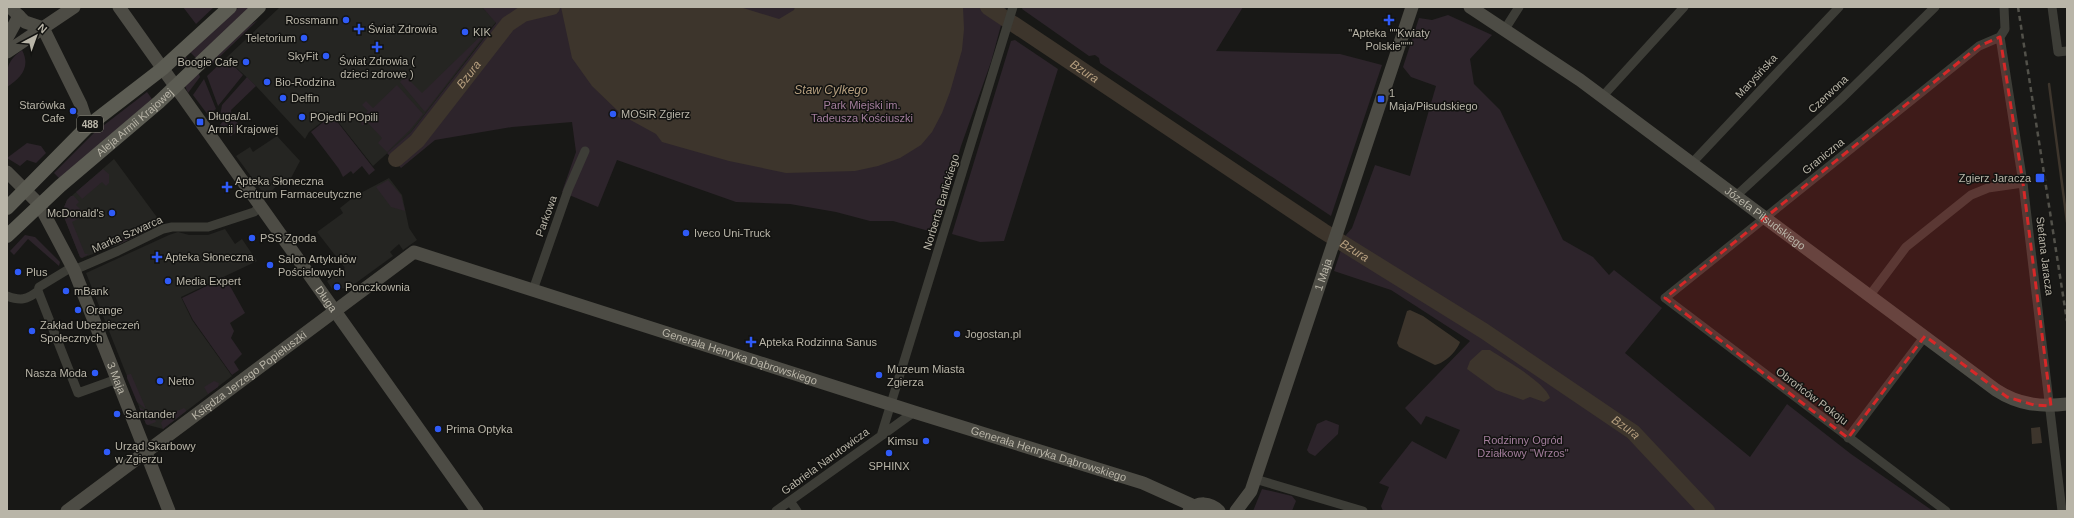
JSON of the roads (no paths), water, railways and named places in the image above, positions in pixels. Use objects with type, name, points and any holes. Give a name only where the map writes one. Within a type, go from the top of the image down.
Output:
[{"type":"main road","name":"Aleja Armii Krajowej","points":[[7,208],[88,126],[162,69],[230,7]]},
{"type":"main road","name":"Aleja Armii Krajowej","points":[[7,236],[39,204],[174,87],[259,7]]},
{"type":"street","points":[[7,52],[74,7]]},
{"type":"street","name":"Długa","points":[[119,7],[174,87],[477,511]]},
{"type":"street","name":"Józefa Piłsudskiego","points":[[1470,7],[1505,29],[1602,97],[2007,397],[2034,405],[2051,406],[2067,404]]},
{"type":"street","points":[[1505,29],[1519,7]]},
{"type":"street","points":[[1602,97],[1684,7]]},
{"type":"street","name":"Marysińska","points":[[1692,163],[1839,7]]},
{"type":"street","name":"Czerwona","points":[[1736,196],[1841,99],[1935,7]]},
{"type":"street","name":"Stefana Jaracza","points":[[2004,7],[2005,29],[2000,38],[2023,183],[2051,406],[2062,511]]},
{"type":"street","points":[[2052,7],[2062,51]]},
{"type":"street","name":"1 Maja","points":[[1236,511],[1251,491],[1413,9]]},
{"type":"street","name":"Norberta Barlickiego","points":[[891,405],[1013,10]]},
{"type":"street","points":[[7,38],[14,11],[30,24],[43,28],[81,105],[88,126]]},
{"type":"street","name":"Graniczna","points":[[1665,298],[1979,46],[2000,38]]},
{"type":"street","name":"Parkowa","points":[[533,290],[568,190],[585,151]]},
{"type":"street","name":"3 Maja","points":[[7,172],[26,188],[39,204],[73,268],[169,511]]},
{"type":"street","points":[[1870,295],[1906,247],[1971,195],[1988,188],[2023,183]]},
{"type":"street","name":"Marka Szwarca","points":[[7,296],[18,300],[25,299],[38,291],[39,286],[73,268],[99,260],[163,229],[172,227],[208,227],[254,212],[260,207]]},
{"type":"street","name":"Generała Henryka Dąbrowskiego","points":[[334,310],[414,252],[891,405],[1143,483],[1160,490],[1190,509]]},
{"type":"street","points":[[38,291],[78,393],[117,379]]},
{"type":"street","name":"Obrońców Pokoju","points":[[1665,298],[1946,511]]},
{"type":"street","name":"Księdza Jerzego Popiełuszki","points":[[66,511],[334,310]]},
{"type":"street","points":[[1848,438],[1925,336]]},
{"type":"street","name":"Gabriela Narutowicza","points":[[776,511],[881,436],[891,405]]},
{"type":"street","points":[[881,436],[914,412]]},
{"type":"street","points":[[1255,479],[1362,511]]},
{"type":"street","points":[[1225,511],[1247,496]]},
{"type":"street","points":[[790,501],[797,511]]},
{"type":"street","points":[[1190,509],[1202,504],[1209,504],[1219,511]]},
{"type":"water","name":"Staw Cylkego","points":[[561,7],[740,7],[779,19],[794,10],[795,7],[963,7],[964,29],[962,50],[950,92],[942,113],[932,132],[921,145],[900,158],[878,166],[855,171],[786,173],[729,161],[662,142],[656,134],[625,117],[623,120],[617,116],[619,112],[592,86],[572,58]]},
{"type":"water","points":[[1410,310],[1423,316],[1460,342],[1453,353],[1443,362],[1435,365],[1399,347],[1397,343],[1407,311]]},
{"type":"water","points":[[1482,350],[1490,350],[1533,378],[1547,392],[1550,398],[1544,402],[1530,397],[1523,400],[1496,390],[1467,369],[1470,361]]},
{"type":"water","points":[[2040,427],[2042,443],[2032,444],[2031,428]]},
{"type":"waterway","name":"Bzura","points":[[396,159],[417,141],[508,24],[523,14],[552,7]]},
{"type":"waterway","name":"Bzura","points":[[988,7],[1323,231],[1484,331],[1633,432],[1707,511]]},
{"type":"waterway","points":[[2049,84],[2067,222]]},
{"type":"railway","points":[[2018,7],[2067,321]]},
{"type":"place","name":"Rossmann","points":[[346,20]]},
{"type":"place","name":"\"Apteka \"\"Kwiaty Polskie\"\"\"","points":[[1389,20]]},
{"type":"place","name":"Świat Zdrowia","points":[[359,29]]},
{"type":"place","name":"KIK","points":[[465,32]]},
{"type":"place","name":"Teletorium","points":[[304,38]]},
{"type":"place","name":"Świat Zdrowia ( dzieci zdrowe )","points":[[377,47]]},
{"type":"place","name":"SkyFit","points":[[326,56]]},
{"type":"place","name":"Boogie Cafe","points":[[246,62]]},
{"type":"place","name":"Bio-Rodzina","points":[[267,82]]},
{"type":"place","name":"Delfin","points":[[283,98]]},
{"type":"place","name":"1 Maja/Piłsudskiego","points":[[1381,99]]},
{"type":"place","name":"Starówka Cafe","points":[[73,111]]},
{"type":"place","name":"MOSiR Zgierz","points":[[613,114]]},
{"type":"place","name":"POjedli POpili","points":[[302,117]]},
{"type":"place","name":"Długa/al. Armii Krajowej","points":[[200,122]]},
{"type":"place","name":"Zgierz Jaracza","points":[[2040,178]]},
{"type":"place","name":"Apteka Słoneczna Centrum Farmaceutyczne","points":[[227,187]]},
{"type":"place","name":"McDonald's","points":[[112,213]]},
{"type":"place","name":"Iveco Uni-Truck","points":[[686,233]]},
{"type":"place","name":"PSS Zgoda","points":[[252,238]]},
{"type":"place","name":"Apteka Słoneczna","points":[[157,257]]},
{"type":"place","name":"Salon Artykułów Pościelowych","points":[[270,265]]},
{"type":"place","name":"Plus","points":[[18,272]]},
{"type":"place","name":"Media Expert","points":[[168,281]]},
{"type":"place","name":"Ponczkownia","points":[[337,287]]},
{"type":"place","name":"mBank","points":[[66,291]]},
{"type":"place","name":"Orange","points":[[78,310]]},
{"type":"place","name":"Zakład Ubezpieczeń Społecznych","points":[[32,331]]},
{"type":"place","name":"Jogostan.pl","points":[[957,334]]},
{"type":"place","name":"Apteka Rodzinna Sanus","points":[[751,342]]},
{"type":"place","name":"Nasza Moda","points":[[95,373]]},
{"type":"place","name":"Muzeum Miasta Zgierza","points":[[879,375]]},
{"type":"place","name":"Netto","points":[[160,381]]},
{"type":"place","name":"Santander","points":[[117,414]]},
{"type":"place","name":"Prima Optyka","points":[[438,429]]},
{"type":"place","name":"Kimsu","points":[[926,441]]},
{"type":"place","name":"Urząd Skarbowy w Zgierzu","points":[[107,452]]},
{"type":"place","name":"SPHINX","points":[[889,453]]},
{"type":"park label","name":"Park Miejski im. Tadeusza Kościuszki","points":[[862,111]]},
{"type":"park label","name":"Rodzinny Ogród Działkowy \"Wrzos\"","points":[[1523,446]]}]
